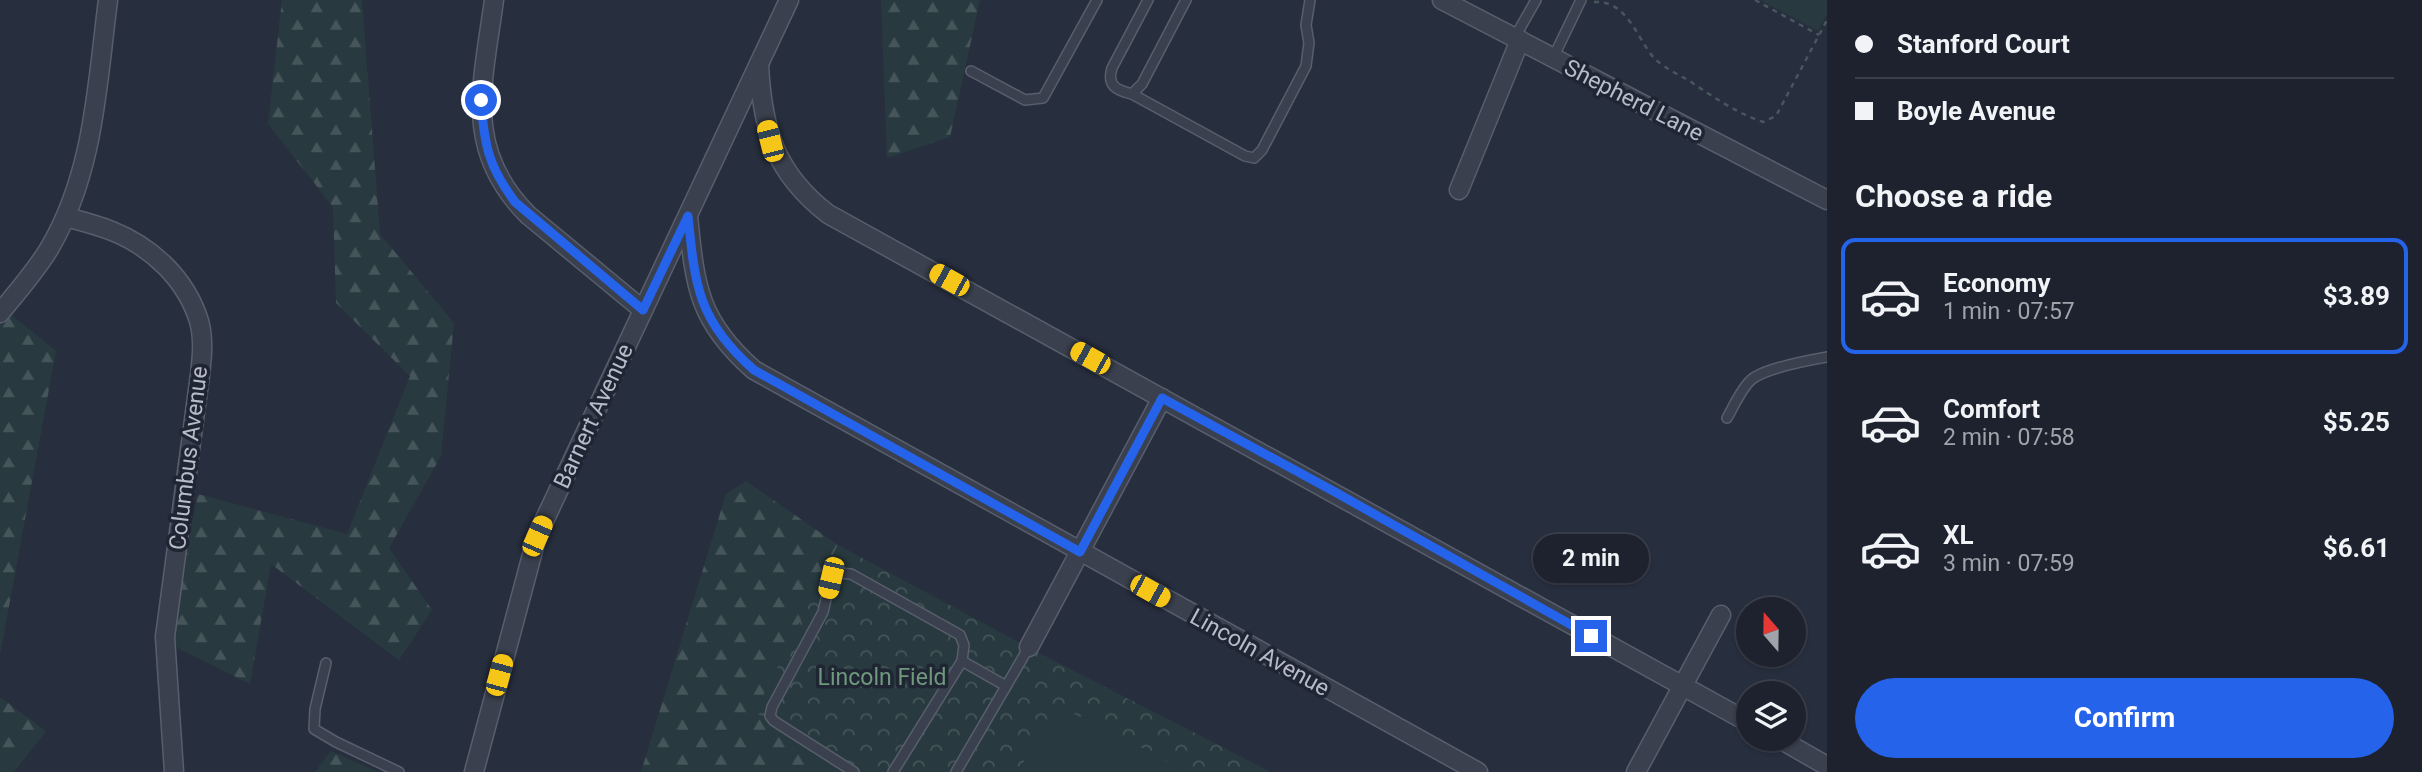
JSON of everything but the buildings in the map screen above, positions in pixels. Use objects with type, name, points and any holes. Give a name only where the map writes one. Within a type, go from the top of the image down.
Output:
[{"type":"street","points":[[0,313],[48,250],[66,217],[84,168],[92,133],[108,0]]},
{"type":"street","points":[[494,0],[481,100],[484,140],[495,171],[509,194],[528,215],[643,310]]},
{"type":"street","name":"Barnert Avenue","points":[[474,772],[537,536],[789,0]]},
{"type":"street","name":"Shepherd Lane","points":[[1442,0],[1827,200]]},
{"type":"street","points":[[1459,190],[1517,38]]},
{"type":"street","points":[[759,64],[760,94],[770,141],[787,174],[828,214],[1736,715]]},
{"type":"street","name":"Lincoln Avenue","points":[[688,216],[693,267],[704,307],[724,341],[754,370],[1478,772]]},
{"type":"street","name":"Columbus Avenue","points":[[66,217],[112,231],[155,256],[169,268],[199,321],[202,352],[200,375],[165,638],[174,772]]},
{"type":"street","points":[[1029,647],[1162,398]]},
{"type":"street","points":[[1636,772],[1721,615]]},
{"type":"street","points":[[1801,751],[1827,766]]},
{"type":"lane","points":[[971,71],[1025,100],[1043,98],[1097,0]]},
{"type":"lane","points":[[1148,0],[1112,68],[1109,79],[1111,83],[1245,156],[1254,158],[1262,150],[1306,66],[1309,43],[1306,25],[1310,0]]},
{"type":"lane","points":[[1132,94],[1142,85],[1186,0]]},
{"type":"lane","points":[[1517,38],[1536,0]]},
{"type":"lane","points":[[1553,58],[1585,3]]},
{"type":"lane","points":[[1727,418],[1749,381],[1756,376],[1827,357]]},
{"type":"lane","points":[[854,772],[770,716],[772,707],[823,612],[831,578],[839,573],[851,573],[960,635],[964,645],[962,661],[893,772]]},
{"type":"lane","points":[[956,772],[1029,647]]},
{"type":"lane","points":[[962,661],[1006,686]]},
{"type":"lane","points":[[326,663],[315,709],[314,729],[398,772]]},
{"type":"path","points":[[1755,0],[1819,36]]},
{"type":"path","points":[[1585,3],[1610,1],[1631,19],[1656,59],[1666,67],[1728,106],[1763,122],[1776,116],[1827,20]]},
{"type":"green space","points":[[282,0],[362,0],[380,234],[454,323],[441,456],[389,548],[432,610],[399,660],[271,564],[250,684],[168,643],[198,494],[347,534],[410,376],[336,303],[333,207],[268,124]]},
{"type":"green space","points":[[881,0],[980,0],[950,137],[887,158]]},
{"type":"green space","points":[[1760,0],[1827,0],[1827,14],[1818,31]]},
{"type":"green space","points":[[8,312],[56,351],[0,655],[0,319]]},
{"type":"green space","points":[[746,481],[838,545],[756,712],[842,772],[641,772],[726,494]]},
{"type":"green space","name":"Lincoln Field","points":[[838,545],[1037,652],[1271,772],[842,772],[755,712]]},
{"type":"green space","points":[[0,697],[46,731],[14,772],[0,772]]},
{"type":"green space","points":[[1064,712],[1080,717],[1082,715],[1185,772],[1018,772],[1044,726],[1047,728],[1054,716]]},
{"type":"green space","points":[[331,751],[378,772],[315,772]]},
{"type":"route","points":[[481,100],[484,140],[503,187],[528,215],[643,310],[688,216],[693,267],[704,307],[724,341],[754,370],[1080,552],[1162,398],[1591,636]]}]
